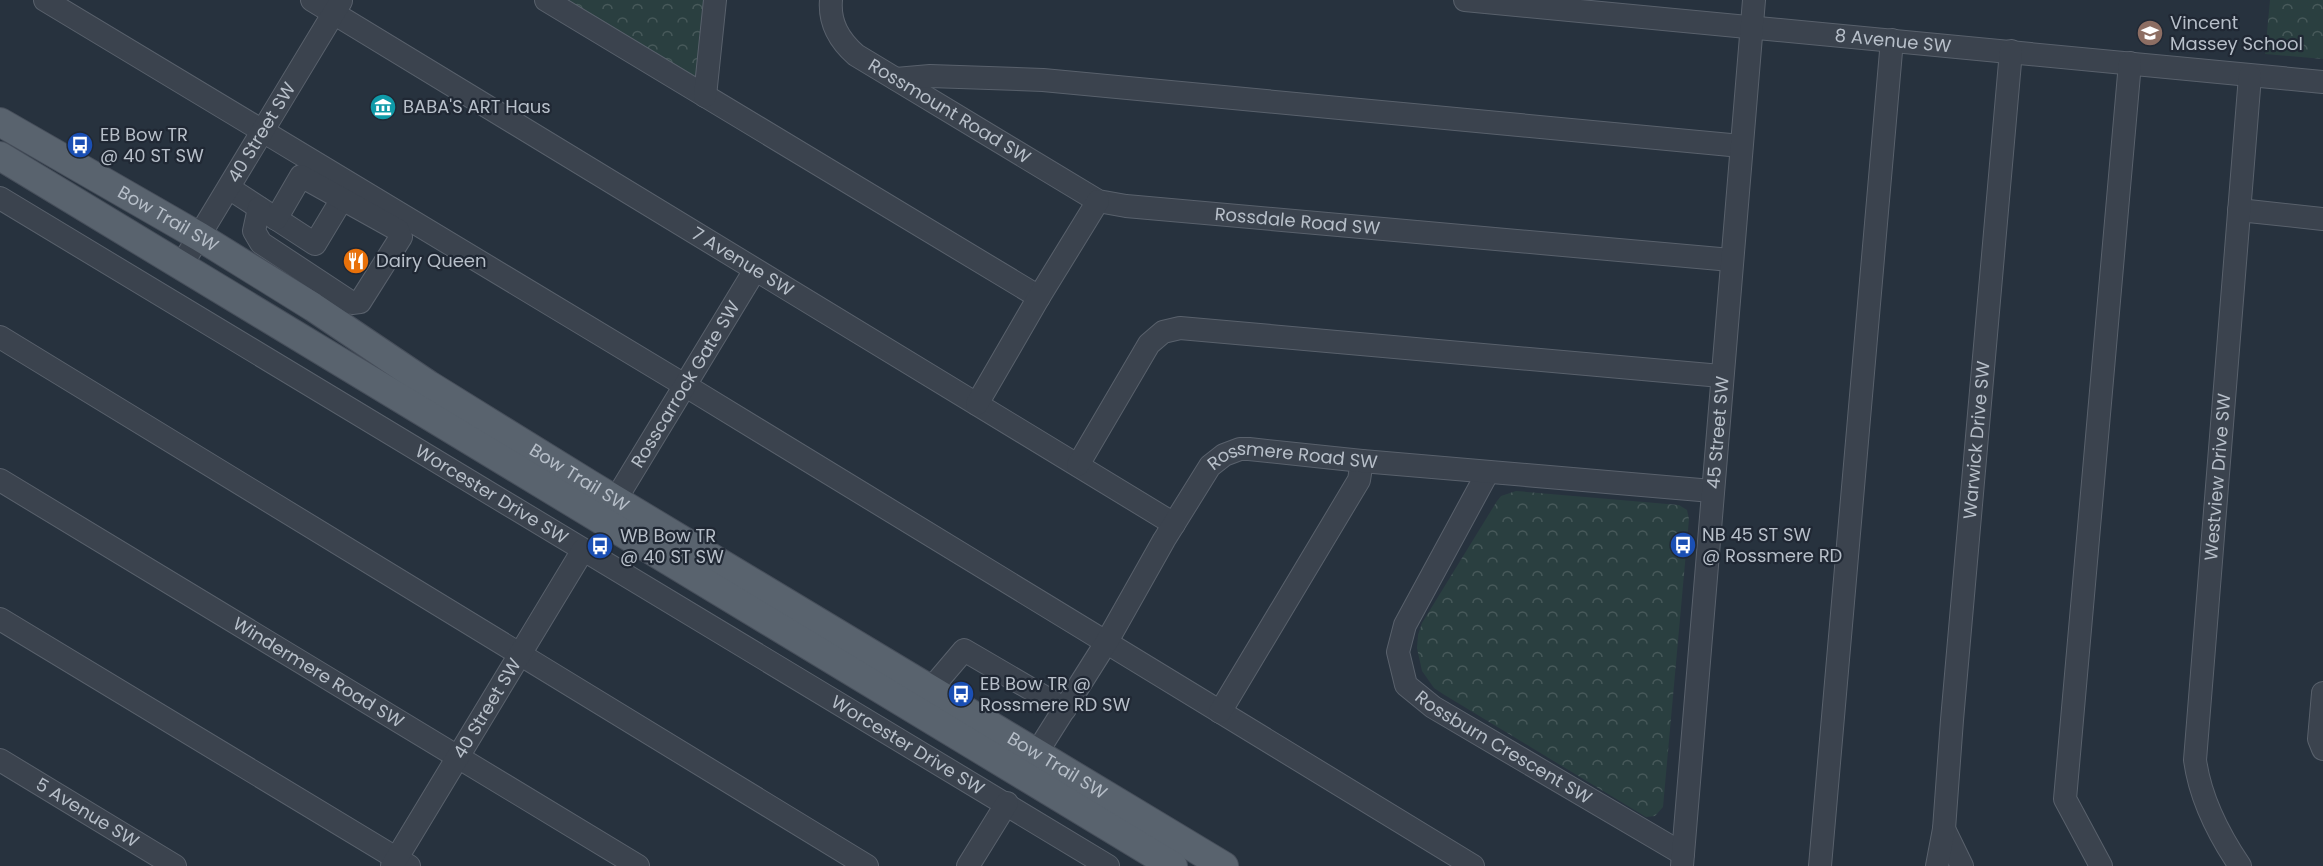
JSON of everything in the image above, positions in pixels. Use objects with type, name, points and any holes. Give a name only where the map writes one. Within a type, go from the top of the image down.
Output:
[{"type":"main road","name":"Bow Trail SW","points":[[0,122],[200,237],[313,307],[429,385],[1224,866]]},
{"type":"main road","name":"Bow Trail SW","points":[[0,156],[1173,866]]},
{"type":"street","points":[[45,0],[686,386],[1473,866]]},
{"type":"street","name":"7 Avenue SW","points":[[312,0],[338,7],[755,270],[1174,524]]},
{"type":"street","points":[[546,0],[1039,297]]},
{"type":"street","points":[[705,96],[715,0]]},
{"type":"street","name":"Rossmount Road SW","points":[[831,0],[835,30],[847,48],[1098,201]]},
{"type":"street","name":"8 Avenue SW","points":[[1465,0],[2323,82]]},
{"type":"street","name":"45 Street SW","points":[[1682,860],[1754,0]]},
{"type":"street","name":"40 Street SW","points":[[181,266],[338,7]]},
{"type":"street","points":[[1820,866],[1892,40]]},
{"type":"street","name":"Warwick Drive SW","points":[[1937,866],[1944,829],[2011,51]]},
{"type":"street","points":[[2101,866],[2066,799],[2130,63]]},
{"type":"street","points":[[896,79],[930,76],[1043,80],[1741,146]]},
{"type":"street","name":"Westview Drive SW","points":[[2240,866],[2206,802],[2195,760],[2250,76]]},
{"type":"street","points":[[301,176],[398,230],[401,237],[360,302],[352,303],[261,243],[254,231],[267,214],[301,176]]},
{"type":"street","points":[[229,188],[315,244],[342,199]]},
{"type":"street","name":"Worcester Drive SW","points":[[0,198],[1108,866]]},
{"type":"street","points":[[977,404],[1098,201]]},
{"type":"street","name":"Rossdale Road SW","points":[[1098,201],[1150,208],[1731,260]]},
{"type":"street","points":[[2239,210],[2323,219]]},
{"type":"street","name":"Rosscarrock Gate SW","points":[[616,499],[755,270]]},
{"type":"street","points":[[1078,465],[1149,344],[1163,332],[1180,328],[1722,376]]},
{"type":"street","points":[[0,337],[867,866]]},
{"type":"street","name":"Rossmere Road SW","points":[[1036,754],[1106,643],[1210,466],[1224,454],[1249,449],[1712,491]]},
{"type":"street","points":[[1220,712],[1359,480],[1362,461]]},
{"type":"street","name":"Rossburn Crescent SW","points":[[1488,472],[1405,625],[1398,652],[1406,685],[1433,707],[1682,860]]},
{"type":"street","name":"Windermere Road SW","points":[[0,480],[638,866]]},
{"type":"street","name":"40 Street SW","points":[[399,863],[456,757],[583,550]]},
{"type":"street","points":[[0,620],[399,863]]},
{"type":"street","points":[[930,690],[964,650],[1065,709]]},
{"type":"street","points":[[2323,693],[2319,739],[2323,749]]},
{"type":"street","name":"5 Avenue SW","points":[[0,760],[175,866]]},
{"type":"street","points":[[968,866],[1007,804]]},
{"type":"street","points":[[1944,829],[1962,866]]},
{"type":"green space","points":[[561,0],[708,0],[697,77],[687,78]]},
{"type":"green space","points":[[2270,0],[2323,0],[2323,59],[2265,54]]},
{"type":"green space","points":[[1516,491],[1679,505],[1687,510],[1689,519],[1663,807],[1655,816],[1646,817],[1443,694],[1434,688],[1422,671],[1417,648],[1422,623],[1497,501],[1501,496]]},
{"type":"place","name":"Vincent Massey School","points":[[2150,33]]},
{"type":"place","name":"BABA'S ART Haus","points":[[383,107]]},
{"type":"place","name":"EB Bow TR @ 40 ST SW","points":[[80,145]]},
{"type":"place","name":"Dairy Queen","points":[[356,261]]},
{"type":"place","name":"NB 45 ST SW @ Rossmere RD","points":[[1683,545]]},
{"type":"place","name":"WB Bow TR @ 40 ST SW","points":[[600,546]]},
{"type":"place","name":"EB Bow TR @ Rossmere RD SW","points":[[961,694]]}]
